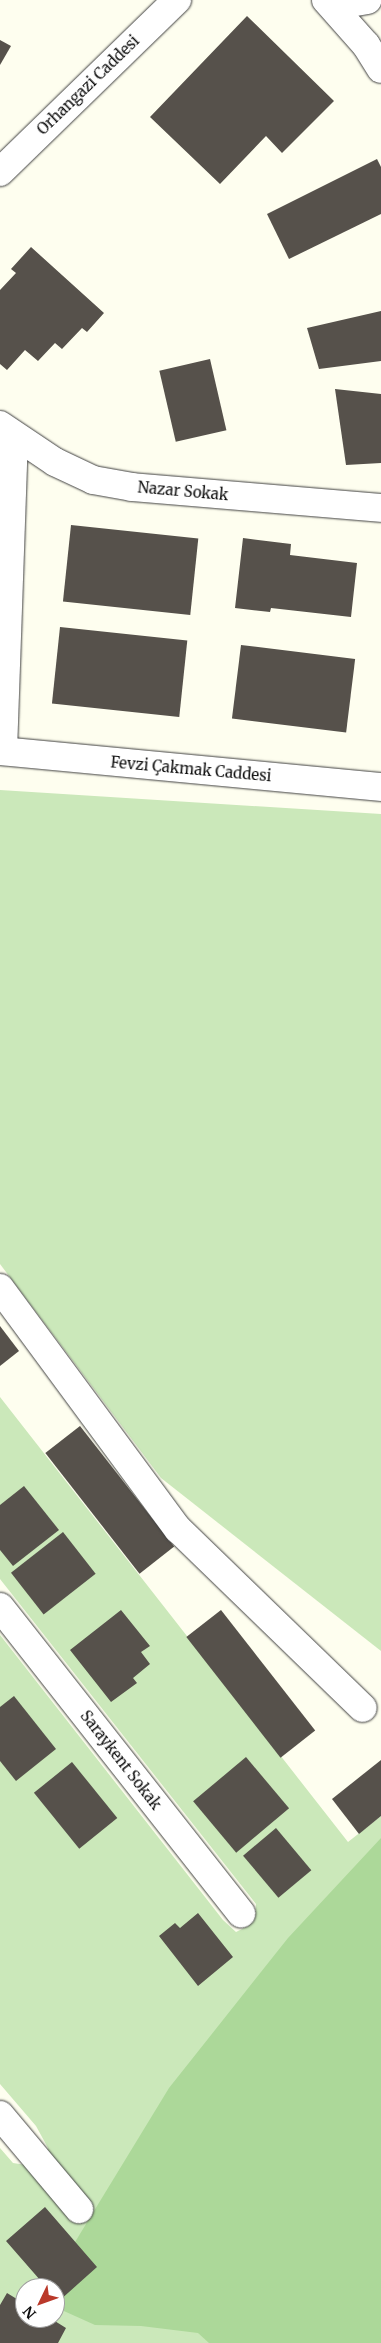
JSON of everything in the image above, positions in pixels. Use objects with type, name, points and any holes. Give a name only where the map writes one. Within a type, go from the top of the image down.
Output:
[{"type":"street","name":"Orhangazi Caddesi","points":[[0,172],[177,0]]},
{"type":"street","points":[[329,3],[367,0]]},
{"type":"street","points":[[329,3],[366,45],[381,70]]},
{"type":"street","points":[[1,751],[7,430]]},
{"type":"street","name":"Nazar Sokak","points":[[7,430],[55,462],[93,480],[132,487],[381,508]]},
{"type":"street","name":"Fevzi Çakmak Caddesi","points":[[1,751],[381,787]]},
{"type":"street","points":[[0,1288],[178,1529],[363,1708]]},
{"type":"street","name":"Saraykent Sokak","points":[[0,1606],[241,1913]]},
{"type":"street","points":[[0,2115],[79,2209]]},
{"type":"green space","points":[[0,790],[381,814],[381,1651],[161,1478],[0,1264]]},
{"type":"green space","points":[[0,1397],[348,1842],[381,1816],[381,2343],[0,2343],[0,2148],[13,2163],[26,2165],[43,2158],[48,2148],[36,2126],[0,2084],[0,1635],[223,1920],[236,1932],[248,1926],[255,1917],[256,1904],[0,1579]]},
{"type":"green space","points":[[381,1838],[381,2343],[209,2343],[198,2333],[141,2326],[95,2325],[65,2312],[65,2278],[53,2278],[169,2088],[288,1938]]},
{"type":"building","points":[[247,16],[334,101],[282,153],[266,136],[220,184],[150,117]]},
{"type":"building","points":[[0,40],[11,46],[0,65]]},
{"type":"building","points":[[377,159],[381,167],[381,214],[289,259],[267,214]]},
{"type":"building","points":[[31,247],[104,313],[87,332],[82,328],[62,349],[55,343],[38,361],[25,350],[7,370],[0,364],[0,290],[16,273],[11,269]]},
{"type":"building","points":[[381,311],[381,361],[319,369],[307,328]]},
{"type":"building","points":[[210,359],[226,430],[176,442],[159,371]]},
{"type":"building","points":[[335,389],[381,394],[381,463],[346,465]]},
{"type":"building","points":[[71,525],[198,538],[190,615],[63,602]]},
{"type":"building","points":[[243,538],[291,544],[290,555],[357,563],[351,617],[271,608],[270,612],[235,608]]},
{"type":"building","points":[[60,627],[187,640],[179,717],[52,704]]},
{"type":"building","points":[[241,645],[355,659],[346,732],[232,718]]},
{"type":"building","points":[[0,1326],[19,1351],[0,1366]]},
{"type":"building","points":[[80,1426],[174,1547],[140,1574],[45,1453]]},
{"type":"building","points":[[24,1486],[59,1530],[13,1566],[0,1550],[0,1505]]},
{"type":"building","points":[[63,1532],[96,1574],[44,1614],[11,1573]]},
{"type":"building","points":[[121,1610],[150,1646],[141,1652],[150,1664],[133,1678],[137,1683],[111,1702],[70,1650]]},
{"type":"building","points":[[221,1610],[315,1731],[281,1758],[186,1637]]},
{"type":"building","points":[[14,1696],[56,1749],[16,1781],[0,1761],[0,1707]]},
{"type":"building","points":[[246,1757],[289,1808],[236,1853],[193,1801]]},
{"type":"building","points":[[381,1760],[381,1816],[359,1834],[332,1799]]},
{"type":"building","points":[[72,1762],[117,1818],[79,1849],[34,1793]]},
{"type":"building","points":[[276,1828],[311,1870],[278,1898],[243,1856]]},
{"type":"building","points":[[198,1913],[233,1957],[198,1986],[159,1936],[175,1923],[180,1928]]},
{"type":"building","points":[[45,2207],[97,2267],[65,2296],[65,2278],[38,2278],[6,2241]]},
{"type":"building","points":[[7,2293],[15,2298],[15,2328],[66,2328],[58,2343],[0,2343],[0,2305]]}]
